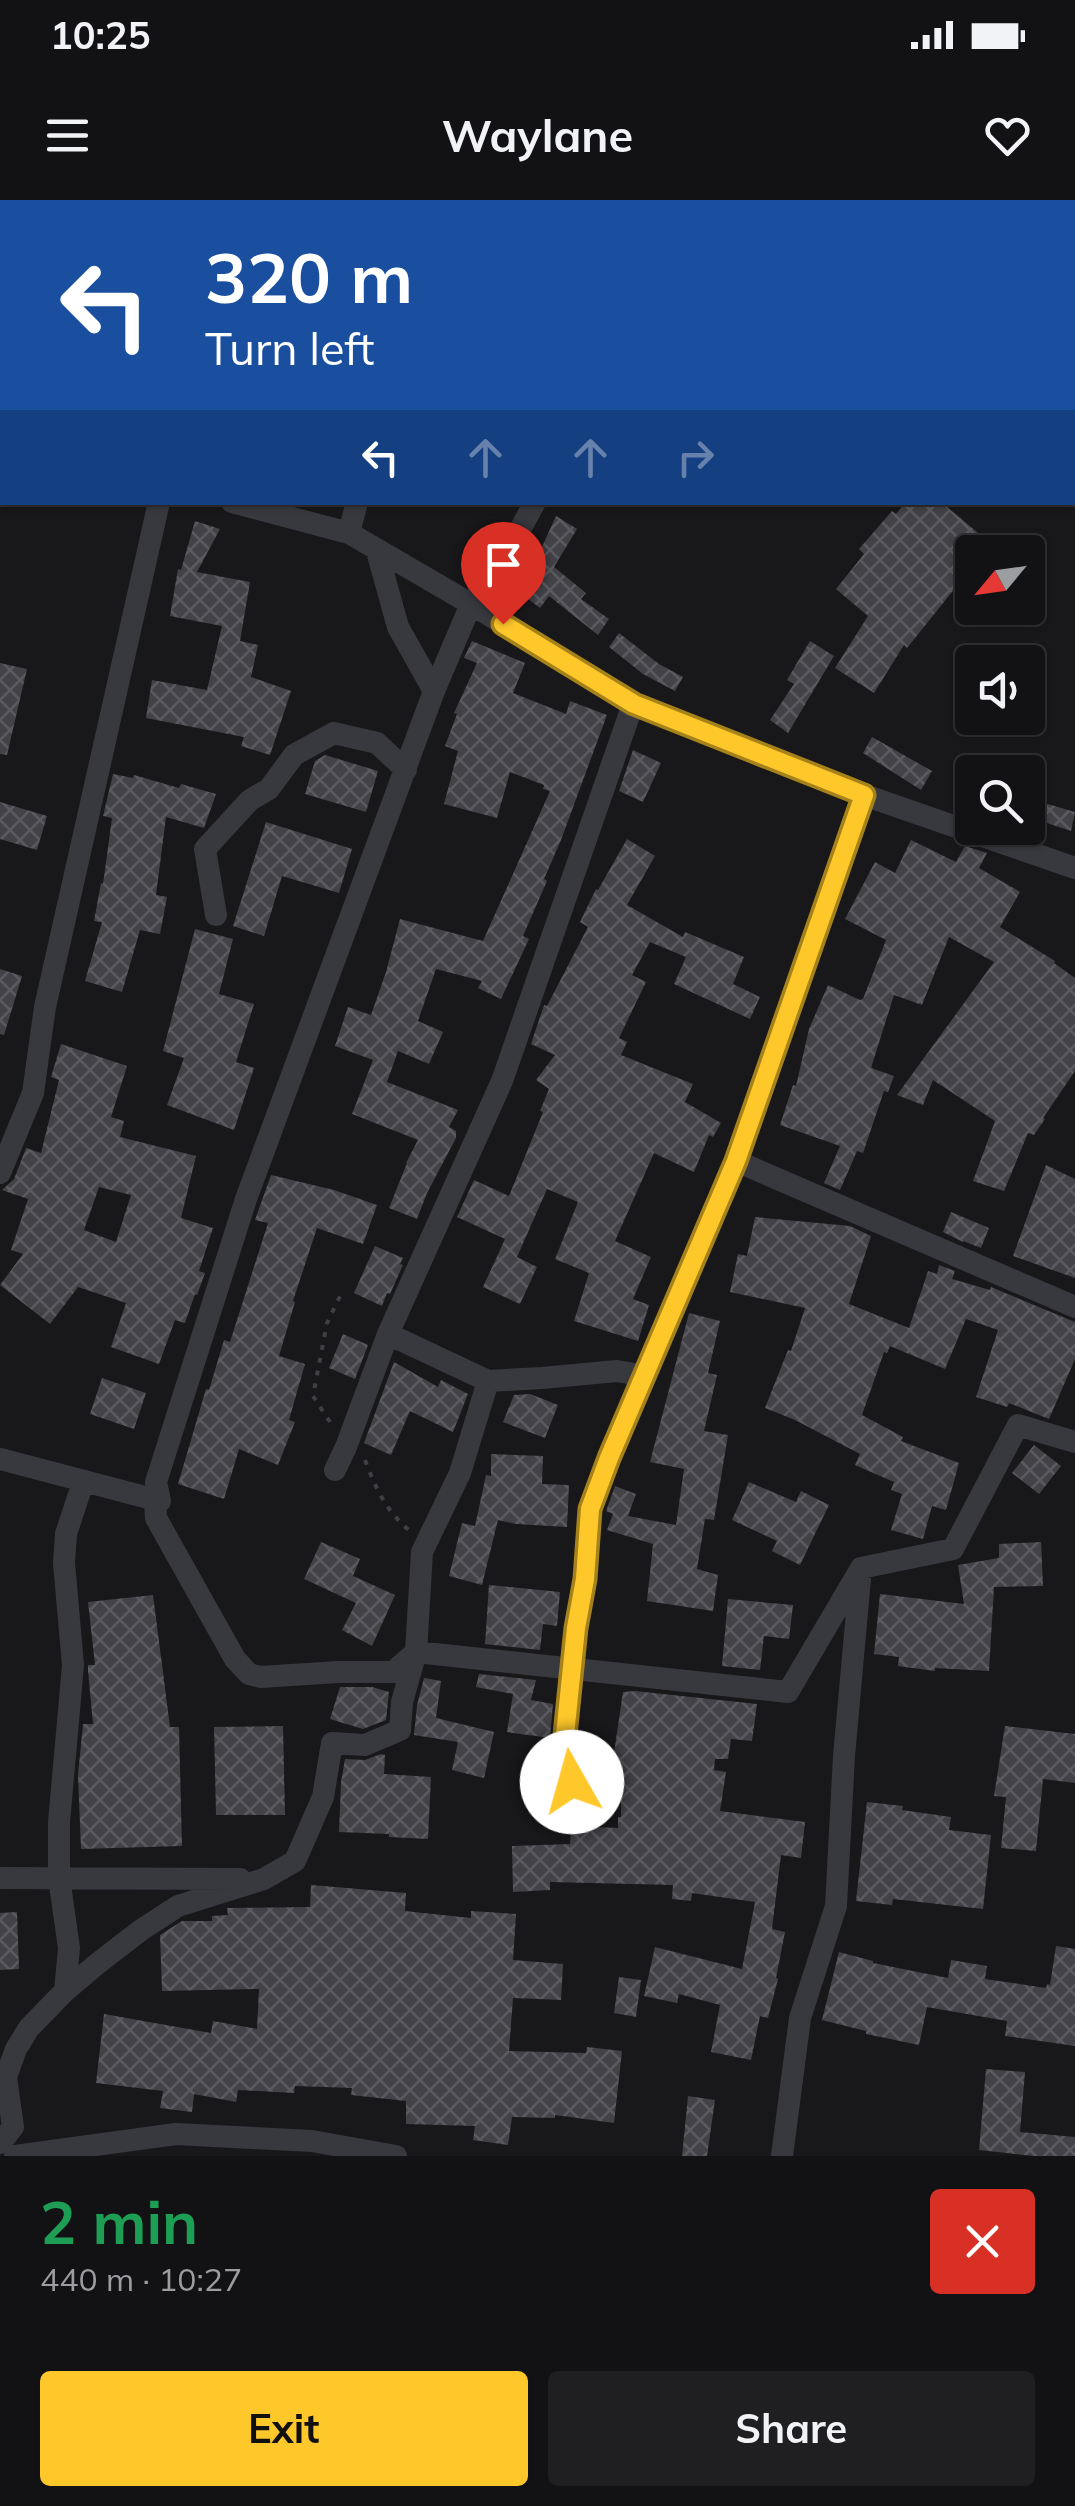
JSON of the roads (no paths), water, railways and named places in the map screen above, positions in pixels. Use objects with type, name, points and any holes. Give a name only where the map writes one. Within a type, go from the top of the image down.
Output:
[{"type":"street","points":[[0,1173],[33,1093],[45,1006],[159,505]]},
{"type":"street","points":[[243,505],[348,534],[634,704],[864,795],[1075,868]]},
{"type":"street","points":[[348,534],[356,505]]},
{"type":"street","points":[[160,1501],[156,1482],[246,1199],[434,690],[471,604],[504,559],[533,505]]},
{"type":"street","points":[[377,551],[398,627],[434,690]]},
{"type":"street","points":[[335,1470],[388,1334],[502,1081],[634,704]]},
{"type":"street","points":[[216,915],[205,849],[250,800],[269,790],[294,755],[334,733],[377,743],[406,770]]},
{"type":"street","points":[[572,1782],[565,1735],[590,1509],[736,1161],[864,795]]},
{"type":"street","points":[[736,1161],[1075,1307]]},
{"type":"street","points":[[388,1334],[488,1381],[617,1370],[646,1376]]},
{"type":"street","points":[[0,2142],[12,2126],[6,2077],[16,2049],[65,1991],[141,1930],[178,1906],[264,1879],[294,1861],[323,1797],[332,1743],[365,1745],[400,1730],[402,1702],[416,1652],[422,1552],[460,1473],[488,1381]]},
{"type":"street","points":[[160,1501],[155,1502],[156,1518],[167,1540],[234,1659],[249,1674],[261,1677],[393,1672],[416,1652],[788,1692],[861,1568],[953,1549],[1018,1424],[1075,1441]]},
{"type":"street","points":[[0,1459],[160,1501]]},
{"type":"street","points":[[65,1991],[69,1948],[58,1878],[73,1665],[64,1563],[66,1534],[84,1482]]},
{"type":"street","points":[[782,2156],[800,2018],[836,1906],[844,1756],[861,1568]]},
{"type":"street","points":[[0,1878],[264,1879]]},
{"type":"street","points":[[15,2156],[176,2134],[312,2142],[396,2156]]}]
